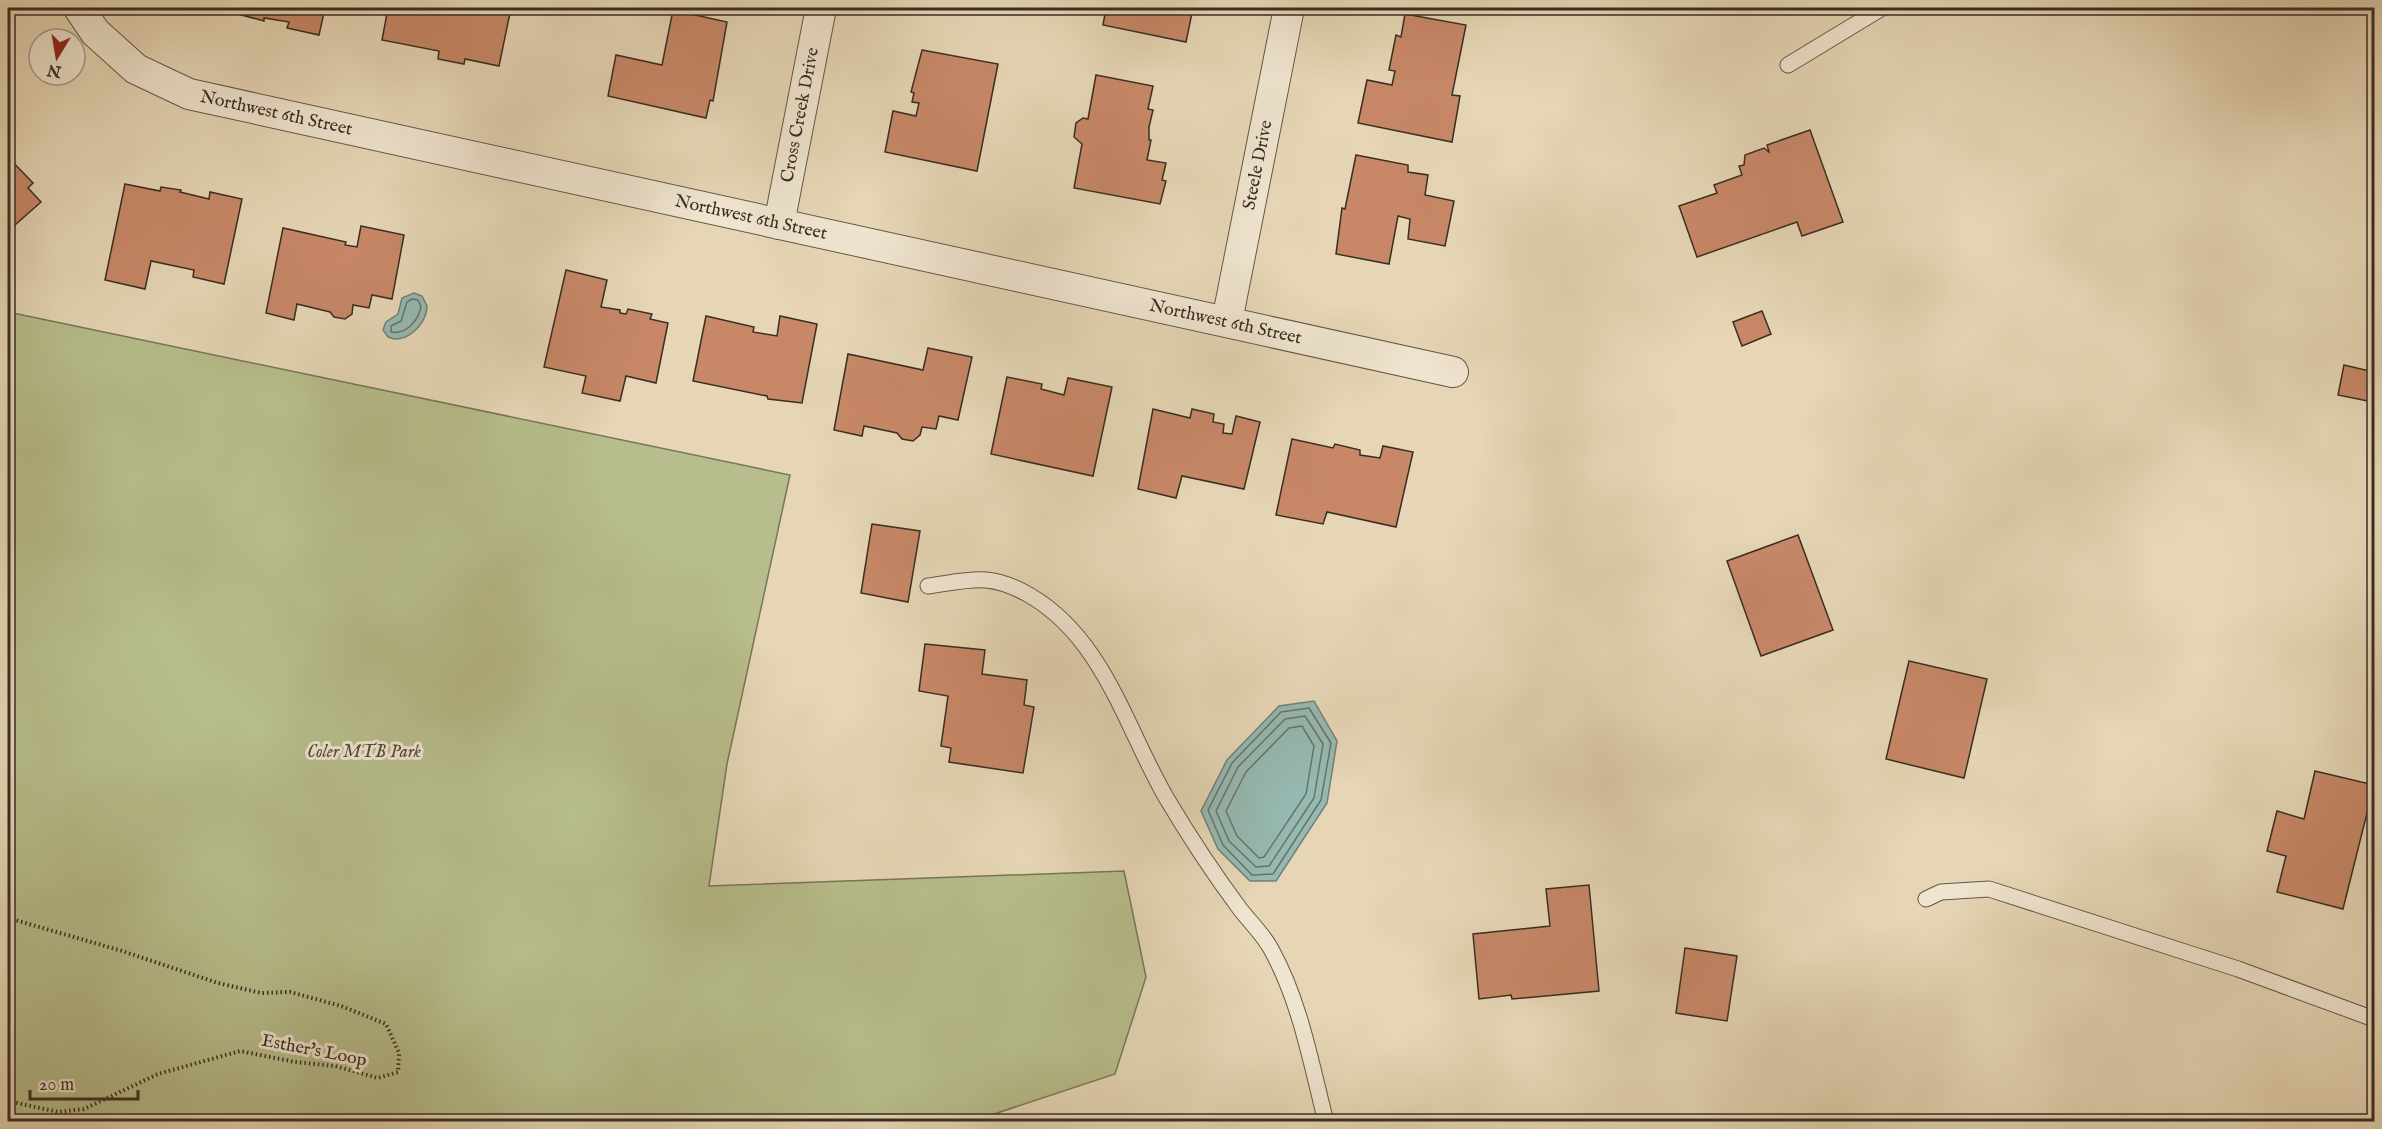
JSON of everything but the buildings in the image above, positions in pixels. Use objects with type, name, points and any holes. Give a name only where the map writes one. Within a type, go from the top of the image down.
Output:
[{"type":"street","name":"Northwest 6th Street","points":[[79,8],[95,32],[136,69],[189,94],[1453,372]]},
{"type":"street","name":"Cross Creek Drive","points":[[779,224],[821,8]]},
{"type":"street","name":"Steele Drive","points":[[1227,321],[1288,8]]},
{"type":"lane","points":[[1788,65],[1882,8]]},
{"type":"lane","points":[[928,586],[975,579],[996,579],[1030,595],[1064,622],[1098,663],[1167,798],[1239,907],[1270,947],[1294,1000],[1326,1122]]},
{"type":"lane","points":[[1926,899],[1941,892],[1989,889],[2238,969],[2374,1019]]},
{"type":"path","name":"Esther's Loop","points":[[8,918],[122,951],[218,983],[261,993],[290,992],[341,1006],[386,1024],[399,1053],[398,1072],[378,1078],[335,1066],[295,1062],[240,1050],[158,1074],[84,1109],[58,1112],[8,1101]]},
{"type":"green space","name":"Coler MTB Park","points":[[8,312],[790,475],[727,764],[709,886],[1124,871],[1146,977],[1115,1074],[970,1122],[8,1121]]},
{"type":"water","points":[[414,293],[422,296],[427,306],[423,320],[414,331],[402,338],[388,337],[383,330],[386,322],[398,314],[402,298]]},
{"type":"water","points":[[1314,701],[1337,741],[1327,803],[1276,881],[1250,881],[1218,849],[1201,811],[1227,760],[1279,706]]}]
